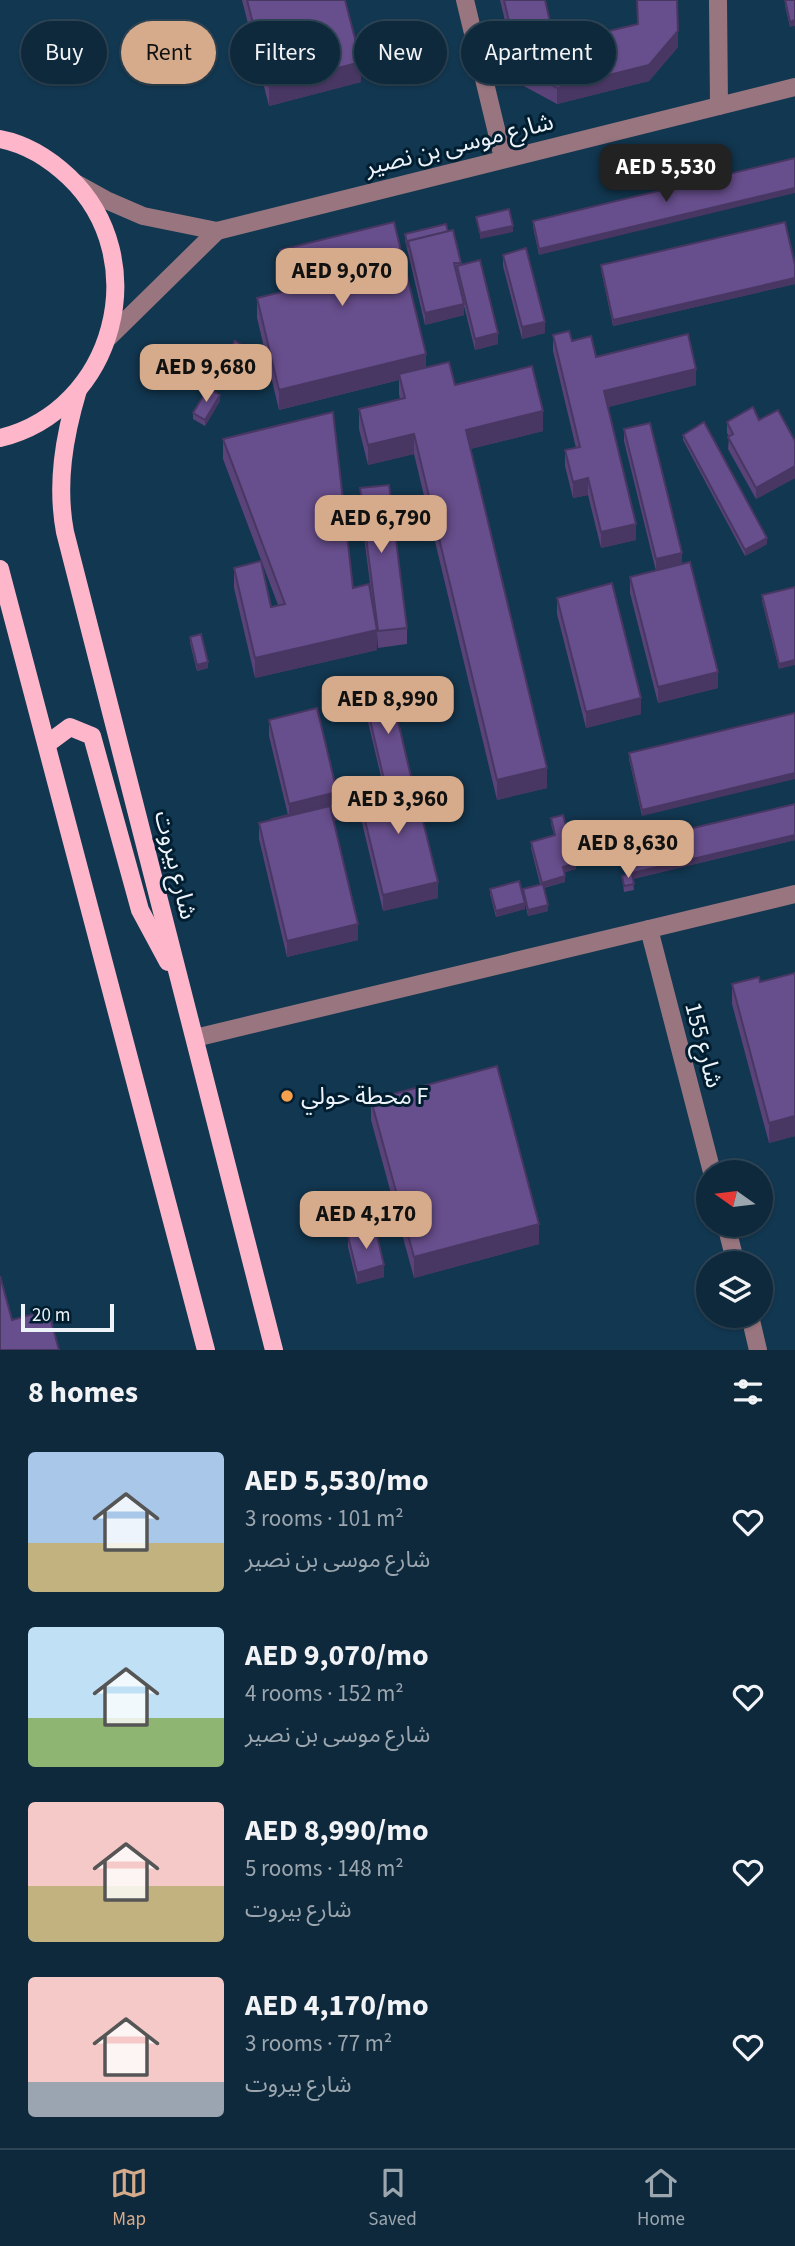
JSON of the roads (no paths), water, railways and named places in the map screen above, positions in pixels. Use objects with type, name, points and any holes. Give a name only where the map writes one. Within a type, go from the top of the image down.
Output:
[{"type":"main road","points":[[0,438],[36,424],[58,409],[78,390],[95,365],[108,338],[115,311],[116,284],[113,257],[105,230],[93,206],[57,166],[4,137]]},
{"type":"main road","name":"شارع بيروت","points":[[78,390],[63,454],[62,515],[195,1038],[269,1347]]},
{"type":"main road","points":[[0,569],[206,1350]]},
{"type":"main road","points":[[47,744],[70,727],[92,736],[140,910],[181,987]]},
{"type":"street","points":[[465,0],[503,158]]},
{"type":"street","points":[[718,0],[719,106]]},
{"type":"street","name":"شارع موسى بن نصير","points":[[76,184],[143,216],[217,230],[795,87]]},
{"type":"street","points":[[108,338],[217,230]]},
{"type":"street","points":[[195,1038],[795,894]]},
{"type":"street","name":"شارع 155","points":[[649,929],[709,1160]]},
{"type":"street","points":[[753,1328],[758,1350]]},
{"type":"place","name":"محطة حولي F","points":[[287,1096]]}]
